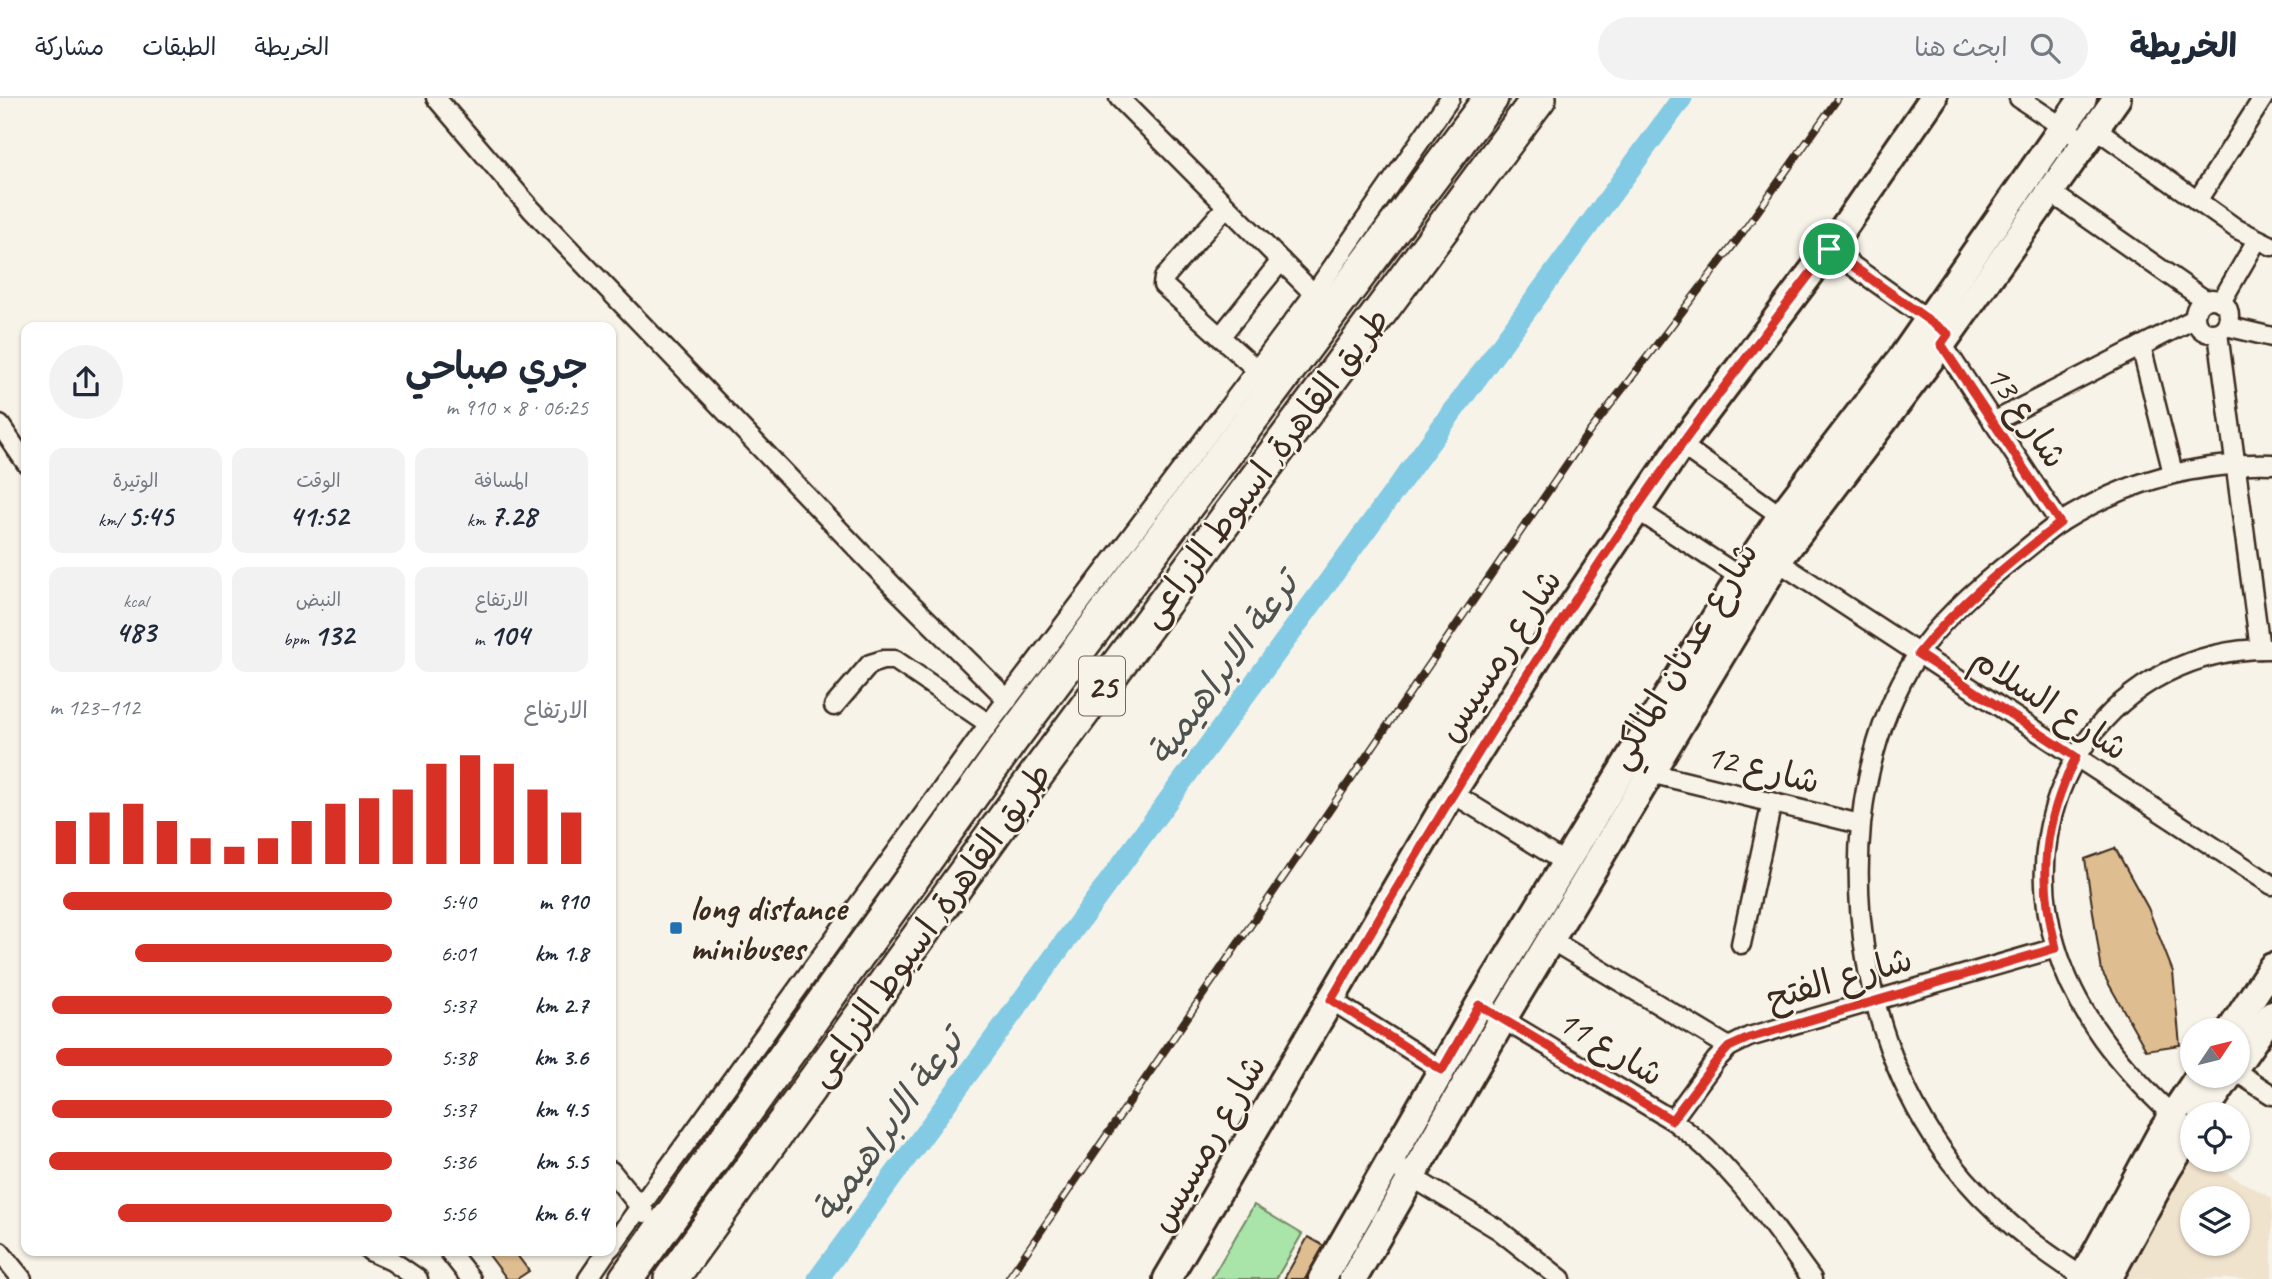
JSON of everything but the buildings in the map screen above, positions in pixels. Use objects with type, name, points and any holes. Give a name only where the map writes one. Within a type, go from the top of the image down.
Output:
[{"type":"highway","name":"طريق القاهرة, اسيوط الزراعى","points":[[626,1279],[1003,721],[1491,98]]},
{"type":"highway","name":"طريق القاهرة, اسيوط الزراعى","points":[[671,1279],[1044,764],[1539,98]]},
{"type":"highway","points":[[1003,721],[1044,764]]},
{"type":"main road","name":"شارع رمسيس","points":[[1167,1279],[1452,793],[1543,649],[1681,445],[1829,249],[1933,98]]},
{"type":"main road","name":"شارع عدنان المالكي","points":[[1321,1279],[1564,862],[1740,577],[1768,556],[1781,516],[1939,332],[2062,127],[2083,98]]},
{"type":"main road","name":"شارع عدنان المالكي","points":[[1353,1279],[1503,1019],[1650,773],[1768,556],[2049,191],[2117,98]]},
{"type":"main road","points":[[2239,1018],[2272,967]]},
{"type":"main road","points":[[2250,1046],[2272,1014]]},
{"type":"main road","points":[[2091,1278],[2167,1170],[2180,1131]]},
{"type":"street","points":[[436,98],[532,210],[895,588],[1003,721]]},
{"type":"street","points":[[1119,98],[1314,294]]},
{"type":"street","name":"طريق القاهرة, اسيوط الزراعى","points":[[616,1240],[1003,721],[1314,294],[1450,98]]},
{"type":"street","points":[[2019,98],[2062,127],[2090,135],[2264,243],[2213,301],[2197,308],[2194,319],[2200,330],[2206,333],[2222,330],[2272,337]]},
{"type":"street","points":[[2197,201],[2263,98]]},
{"type":"street","points":[[2049,191],[2229,313],[2222,330],[2235,463],[2266,649],[2216,655],[2174,668],[2136,690],[2105,718],[2076,757],[2057,801],[2047,838],[2045,867],[2046,896],[2056,948],[2077,999],[2104,1042],[2136,1081],[2180,1119]]},
{"type":"street","points":[[1226,207],[1163,281],[1165,288],[1257,370]]},
{"type":"street","points":[[1829,249],[1939,332]]},
{"type":"street","points":[[1220,337],[1281,261]]},
{"type":"street","points":[[1993,422],[2194,319]]},
{"type":"street","name":"شارع 13","points":[[1939,332],[1993,422],[2060,523]]},
{"type":"street","points":[[2141,346],[2173,473]]},
{"type":"street","points":[[0,425],[21,456]]},
{"type":"street","points":[[1681,445],[1781,516]]},
{"type":"street","points":[[2091,1278],[2046,1253],[2010,1226],[1978,1195],[1950,1161],[1904,1084],[1876,1000],[1858,894],[1860,824],[1874,751],[1900,683],[1918,654],[1962,605],[2010,562],[2060,523],[2116,493],[2173,473],[2235,463],[2272,464]]},
{"type":"street","points":[[1636,509],[1740,577]]},
{"type":"street","name":"شارع السلام","points":[[1768,556],[2272,885]]},
{"type":"street","points":[[834,706],[870,664],[895,660],[1003,721]]},
{"type":"street","name":"شارع 12","points":[[1650,773],[1860,824]]},
{"type":"street","points":[[1452,793],[1564,862]]},
{"type":"street","points":[[1741,944],[1772,802]]},
{"type":"street","points":[[1550,940],[1729,1047]]},
{"type":"street","name":"شارع الفتح","points":[[1672,1120],[1729,1047],[1749,1038],[2056,948]]},
{"type":"street","points":[[1331,1000],[1442,1070]]},
{"type":"street","name":"شارع 11","points":[[1479,1005],[1695,1136],[1728,1168],[1812,1279]]},
{"type":"street","points":[[2250,1081],[2272,1095]]},
{"type":"street","points":[[1389,1163],[1499,1230],[1561,1279]]},
{"type":"street","points":[[616,1177],[660,1232]]},
{"type":"street","points":[[0,1252],[22,1279]]},
{"type":"street","points":[[381,1256],[418,1279]]},
{"type":"street","points":[[453,1256],[471,1279]]},
{"type":"street","points":[[588,1279],[604,1256]]},
{"type":"shaded area","points":[[2183,1172],[2224,1172],[2250,1186],[2180,1186],[2180,1256],[2250,1256],[2250,1186],[2272,1198],[2272,1279],[2124,1279]]},
{"type":"green space","points":[[1254,1205],[1302,1234],[1276,1279],[1211,1279]]},
{"type":"waterway","name":"ترعة الابراهيمية","points":[[818,1279],[1682,98]]},
{"type":"railway","points":[[1008,1279],[1584,439],[1738,239],[1838,98]]},
{"type":"place","name":"long distance minibuses","points":[[676,928]]},
{"type":"route","points":[[1829,249],[1948,334],[1941,344],[2060,523],[2010,562],[1962,605],[1918,654],[2076,757],[2053,810],[2047,838],[2046,896],[2056,948],[1749,1038],[1729,1047],[1672,1120],[1479,1005],[1442,1070],[1331,1000],[1452,793],[1543,649],[1681,445],[1829,249]]}]
